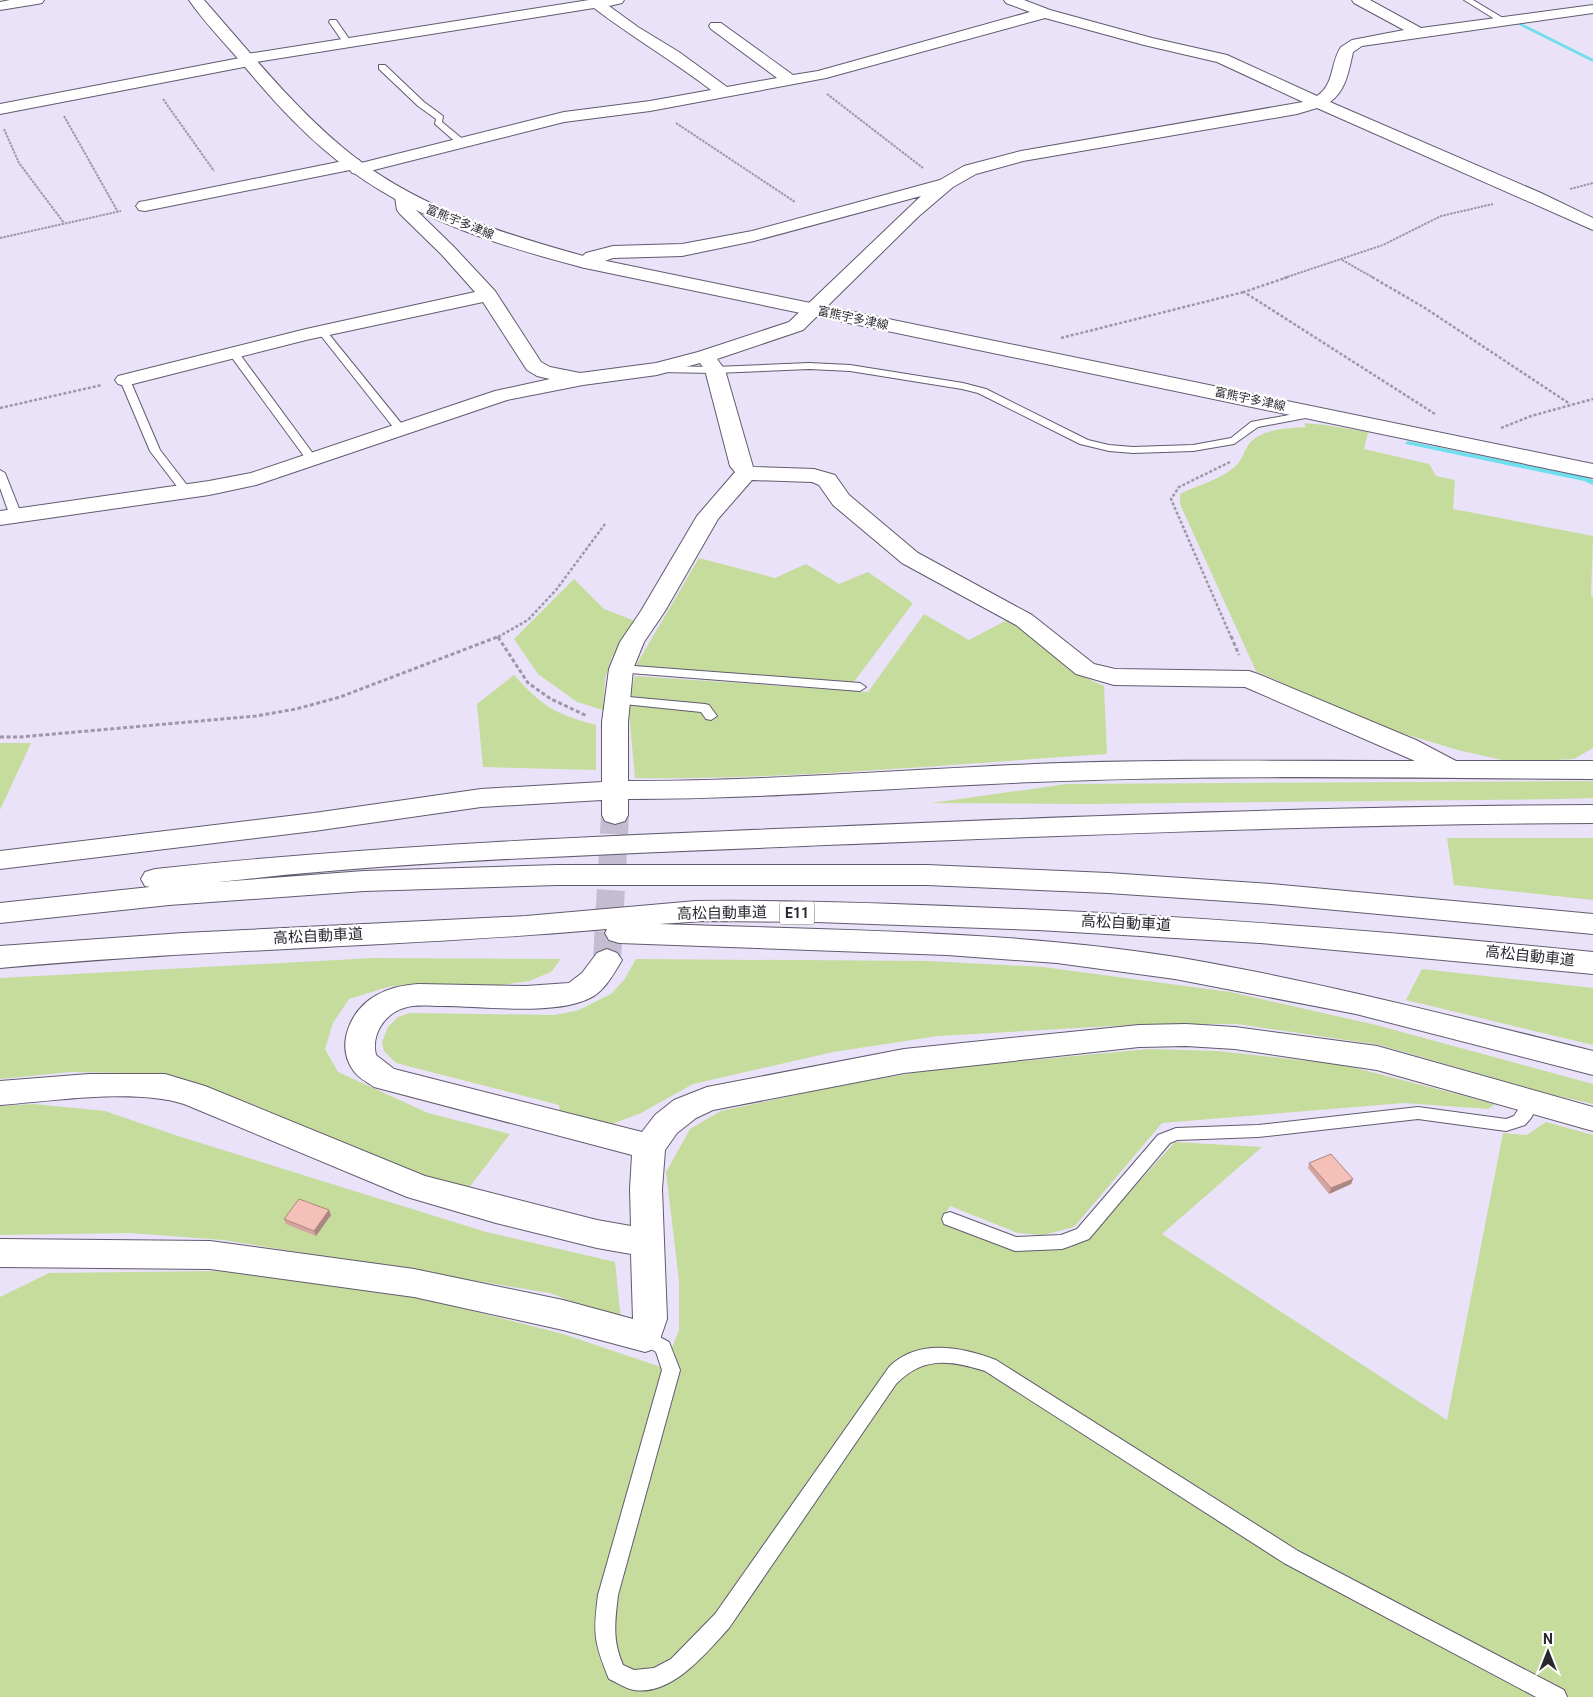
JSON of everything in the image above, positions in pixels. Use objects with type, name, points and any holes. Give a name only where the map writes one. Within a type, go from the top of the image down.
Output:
[{"type":"main road","points":[[0,6],[37,0]]},
{"type":"main road","name":"富熊宇多津線","points":[[196,0],[295,112],[321,138],[355,166],[404,197],[470,229],[585,262],[1593,471]]},
{"type":"main road","points":[[0,108],[248,60],[617,0]]},
{"type":"main road","points":[[1010,0],[1046,14],[1149,42],[1222,58],[1318,104],[1535,197],[1593,225]]},
{"type":"main road","points":[[1359,0],[1420,33]]},
{"type":"main road","points":[[598,4],[632,30],[674,55],[725,93]]},
{"type":"main road","points":[[585,262],[593,257],[613,252],[668,251],[699,248],[754,236],[947,183],[986,164],[1021,156],[1318,104],[1330,96],[1336,87],[1346,50],[1356,43],[1593,9]]},
{"type":"main road","points":[[145,206],[355,166],[462,143],[564,117],[650,106],[799,80],[1046,14]]},
{"type":"main road","points":[[716,26],[799,80]]},
{"type":"main road","points":[[8,517],[186,491],[256,478],[313,461],[502,395],[583,379],[710,363],[796,326],[913,212],[947,183]]},
{"type":"main road","points":[[404,197],[406,210],[448,251],[488,295],[534,366],[544,372],[583,379]]},
{"type":"main road","points":[[125,380],[232,351],[321,330],[488,295]]},
{"type":"main road","points":[[710,363],[741,466],[746,473]]},
{"type":"main road","points":[[616,803],[616,711],[621,669],[632,642],[658,604],[708,516],[746,473]]},
{"type":"main road","points":[[746,473],[814,476],[827,480],[842,500],[910,558],[1024,620],[1085,669],[1114,677],[1249,679],[1406,746],[1453,770]]},
{"type":"main road","points":[[0,860],[314,822],[481,798],[616,803],[700,790],[1036,773],[1194,769],[1593,770]]},
{"type":"main road","points":[[0,897],[203,873],[402,857],[596,846],[1030,828],[1446,814],[1593,814]]},
{"type":"main road","points":[[0,913],[169,895],[364,881],[557,875],[927,875],[1108,883],[1261,893],[1593,924]]},
{"type":"main road","name":"高松自動車道","points":[[0,957],[62,951],[256,939],[495,928],[699,911],[958,915],[1111,922],[1436,946],[1593,963]]},
{"type":"main road","points":[[495,928],[947,945],[1077,956],[1175,968],[1356,1003],[1593,1063]]},
{"type":"main road","points":[[607,960],[591,982],[575,992],[552,996],[416,994],[390,1001],[372,1014],[361,1033],[358,1052],[367,1067],[385,1079],[648,1147]]},
{"type":"main road","points":[[0,1253],[210,1255],[414,1283],[563,1315],[645,1337],[650,1319],[646,1243],[648,1147],[666,1124],[685,1109],[707,1099],[904,1061],[1140,1036],[1235,1038],[1377,1058],[1530,1103],[1593,1118]]},
{"type":"main road","points":[[0,1093],[89,1086],[165,1086],[194,1095],[419,1188],[514,1214],[646,1243]]},
{"type":"lane","points":[[1468,0],[1504,21]]},
{"type":"lane","points":[[333,22],[348,43]]},
{"type":"lane","points":[[382,67],[421,104],[440,118],[438,122],[462,143]]},
{"type":"lane","points":[[321,330],[401,430]]},
{"type":"lane","points":[[232,351],[313,461]]},
{"type":"lane","points":[[710,363],[850,368],[963,386],[982,391],[1084,442],[1109,448],[1157,450],[1193,448],[1234,441],[1255,424],[1317,413]]},
{"type":"lane","points":[[125,380],[156,451],[186,491]]},
{"type":"lane","points":[[0,473],[8,517]]},
{"type":"lane","points":[[621,669],[860,688]]},
{"type":"lane","points":[[616,711],[705,708],[711,716]]},
{"type":"lane","points":[[950,1219],[1015,1244],[1062,1242],[1083,1234],[1164,1139],[1176,1134],[1258,1131],[1418,1114],[1499,1125],[1512,1125],[1525,1118],[1530,1103]]},
{"type":"lane","points":[[645,1337],[663,1347],[671,1370],[608,1596],[604,1628],[606,1648],[616,1672],[634,1680],[656,1678],[678,1666],[722,1621],[890,1378],[906,1364],[925,1358],[946,1355],[967,1357],[990,1365],[1291,1557],[1557,1697]]},
{"type":"path","points":[[150,80],[227,190]]},
{"type":"path","points":[[799,80],[947,183]]},
{"type":"path","points":[[54,98],[118,212]]},
{"type":"path","points":[[650,106],[819,218]]},
{"type":"path","points":[[4,128],[19,163],[64,223]]},
{"type":"path","points":[[1018,352],[1026,346],[1244,292],[1383,246],[1440,216],[1453,212],[1535,197]]},
{"type":"path","points":[[0,238],[145,206]]},
{"type":"path","points":[[1342,260],[1425,308],[1570,404]]},
{"type":"path","points":[[1244,292],[1440,417]]},
{"type":"path","points":[[0,408],[125,380]]},
{"type":"path","points":[[1479,447],[1480,441],[1488,434],[1531,416],[1593,399]]},
{"type":"path","points":[[1234,441],[1236,451],[1231,461],[1219,469],[1179,487],[1171,498],[1249,679]]},
{"type":"path","points":[[0,737],[20,737],[256,716],[296,710],[340,697],[498,637],[528,620],[556,590],[605,524]]},
{"type":"path","points":[[498,637],[528,683],[551,699],[581,714],[616,711]]},
{"type":"green space","points":[[1304,423],[1368,432],[1364,449],[1429,464],[1436,476],[1455,480],[1453,509],[1593,536],[1591,595],[1593,598],[1593,748],[1574,759],[1511,762],[1458,750],[1368,723],[1256,671],[1180,504],[1180,494],[1214,480],[1232,469],[1236,466],[1249,444],[1260,435],[1275,430],[1306,427]]},
{"type":"green space","points":[[699,558],[775,578],[806,564],[839,584],[868,572],[913,603],[853,683],[635,667]]},
{"type":"green space","points":[[574,579],[604,609],[635,621],[612,657],[605,678],[603,710],[577,702],[538,674],[514,639]]},
{"type":"green space","points":[[924,614],[969,640],[1009,619],[1077,674],[1104,686],[1107,754],[812,774],[635,778],[628,702],[635,676],[868,692]]},
{"type":"green space","points":[[514,675],[533,695],[550,708],[570,717],[596,725],[596,770],[483,767],[477,704]]},
{"type":"green space","points":[[0,743],[31,743],[0,810]]},
{"type":"green space","points":[[1593,781],[1593,798],[1087,804],[931,803],[1067,784]]},
{"type":"green space","points":[[1447,838],[1593,838],[1593,900],[1454,885]]},
{"type":"green space","points":[[374,958],[561,959],[551,972],[529,981],[481,988],[391,986],[349,999],[333,1023],[325,1049],[338,1072],[428,1113],[510,1134],[468,1189],[386,1163],[176,1081],[124,1073],[70,1072],[0,1079],[0,978]]},
{"type":"green space","points":[[636,959],[928,961],[1043,967],[1230,992],[1376,1025],[1593,1084],[1593,1104],[1549,1094],[1380,1045],[1237,1024],[1148,1024],[938,1036],[833,1052],[693,1084],[641,1113],[612,1124],[560,1113],[559,1105],[396,1063],[384,1051],[382,1042],[388,1027],[398,1017],[410,1013],[555,1015],[579,1010],[611,994],[624,980]]},
{"type":"green space","points":[[1422,969],[1593,988],[1593,1045],[1406,1000]]},
{"type":"green space","points":[[1149,1049],[1217,1051],[1344,1065],[1495,1104],[1488,1109],[1404,1103],[1162,1123],[1074,1227],[1043,1235],[1018,1233],[950,1206],[941,1220],[1019,1248],[1055,1249],[1087,1239],[1175,1142],[1262,1147],[1162,1234],[1447,1420],[1503,1133],[1527,1135],[1546,1122],[1593,1135],[1593,1697],[0,1697],[0,1297],[49,1273],[219,1271],[401,1293],[563,1334],[664,1368],[679,1330],[679,1281],[666,1172],[690,1129],[721,1111],[837,1086],[937,1069]]},
{"type":"green space","points":[[34,1104],[105,1111],[178,1136],[486,1232],[615,1262],[621,1321],[550,1293],[223,1240],[130,1233],[0,1235],[0,1106]]},
{"type":"building","points":[[1331,1154],[1353,1179],[1331,1188],[1309,1163]]},
{"type":"building","points":[[299,1199],[329,1210],[314,1231],[284,1219]]},
{"type":"waterway","points":[[1519,23],[1593,61]]},
{"type":"waterway","points":[[1408,443],[1586,479],[1593,483]]},
{"type":"tunnel","points":[[607,960],[615,815]]}]
